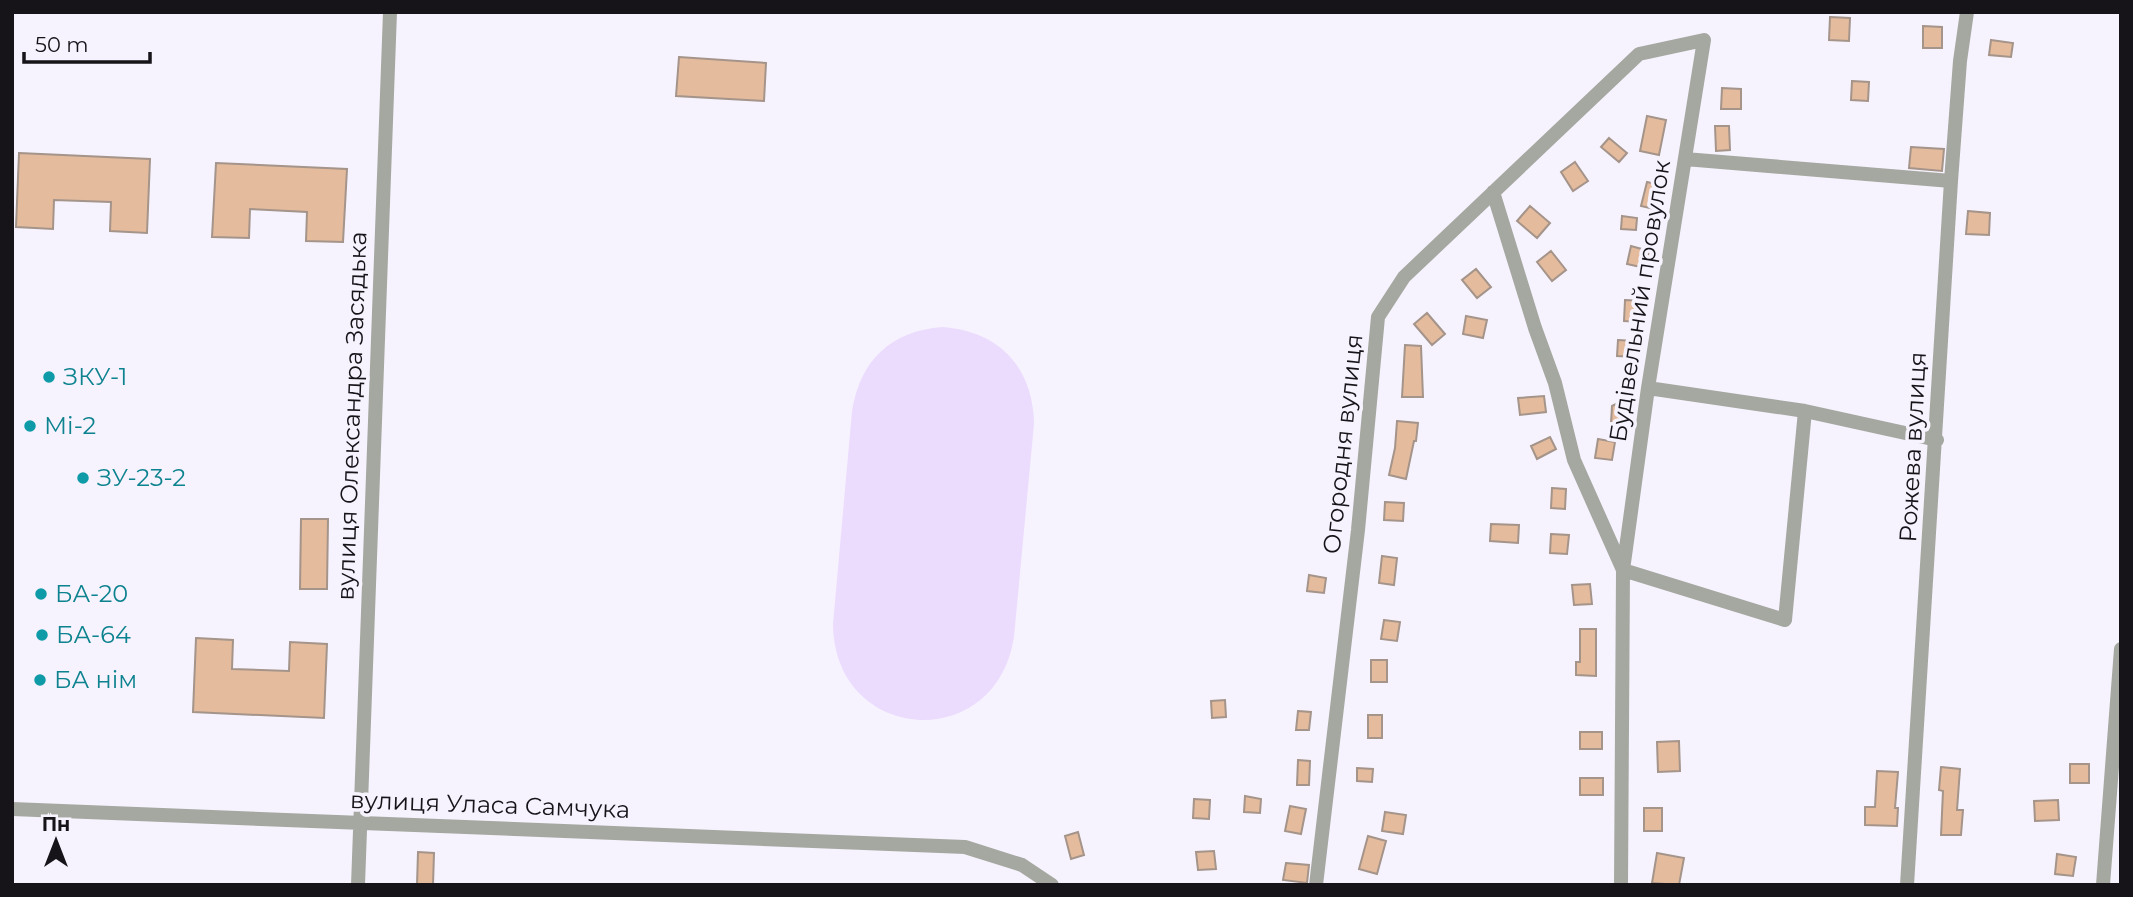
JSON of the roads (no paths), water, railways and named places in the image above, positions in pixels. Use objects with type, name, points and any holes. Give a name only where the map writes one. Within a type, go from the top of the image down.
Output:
[{"type":"street","name":"вулиця Олександра Засядька","points":[[358,885],[390,12]]},
{"type":"street","name":"Рожева вулиця","points":[[1907,885],[1937,440],[1951,181],[1967,12]]},
{"type":"street","name":"Будівельний провулок","points":[[1620,885],[1623,570],[1648,388],[1704,40]]},
{"type":"street","name":"Огородня вулиця","points":[[1316,885],[1358,530],[1378,317],[1404,277],[1639,54],[1704,40]]},
{"type":"street","points":[[1685,159],[1951,181]]},
{"type":"street","name":"Будівельний провулок","points":[[1493,192],[1535,328],[1556,383],[1574,460],[1623,570]]},
{"type":"street","points":[[1648,388],[1805,411],[1937,440]]},
{"type":"street","points":[[1623,570],[1785,620],[1805,411]]},
{"type":"street","points":[[2103,885],[2121,649]]},
{"type":"street","name":"вулиця Уласа Самчука","points":[[12,809],[965,846],[1023,865],[1052,885]]},
{"type":"place","name":"ЗКУ-1","points":[[49,377]]},
{"type":"place","name":"Мі-2","points":[[30,426]]},
{"type":"place","name":"ЗУ-23-2","points":[[83,478]]},
{"type":"place","name":"БА-20","points":[[41,594]]},
{"type":"place","name":"БА-64","points":[[42,635]]},
{"type":"place","name":"БА нім","points":[[40,680]]}]
